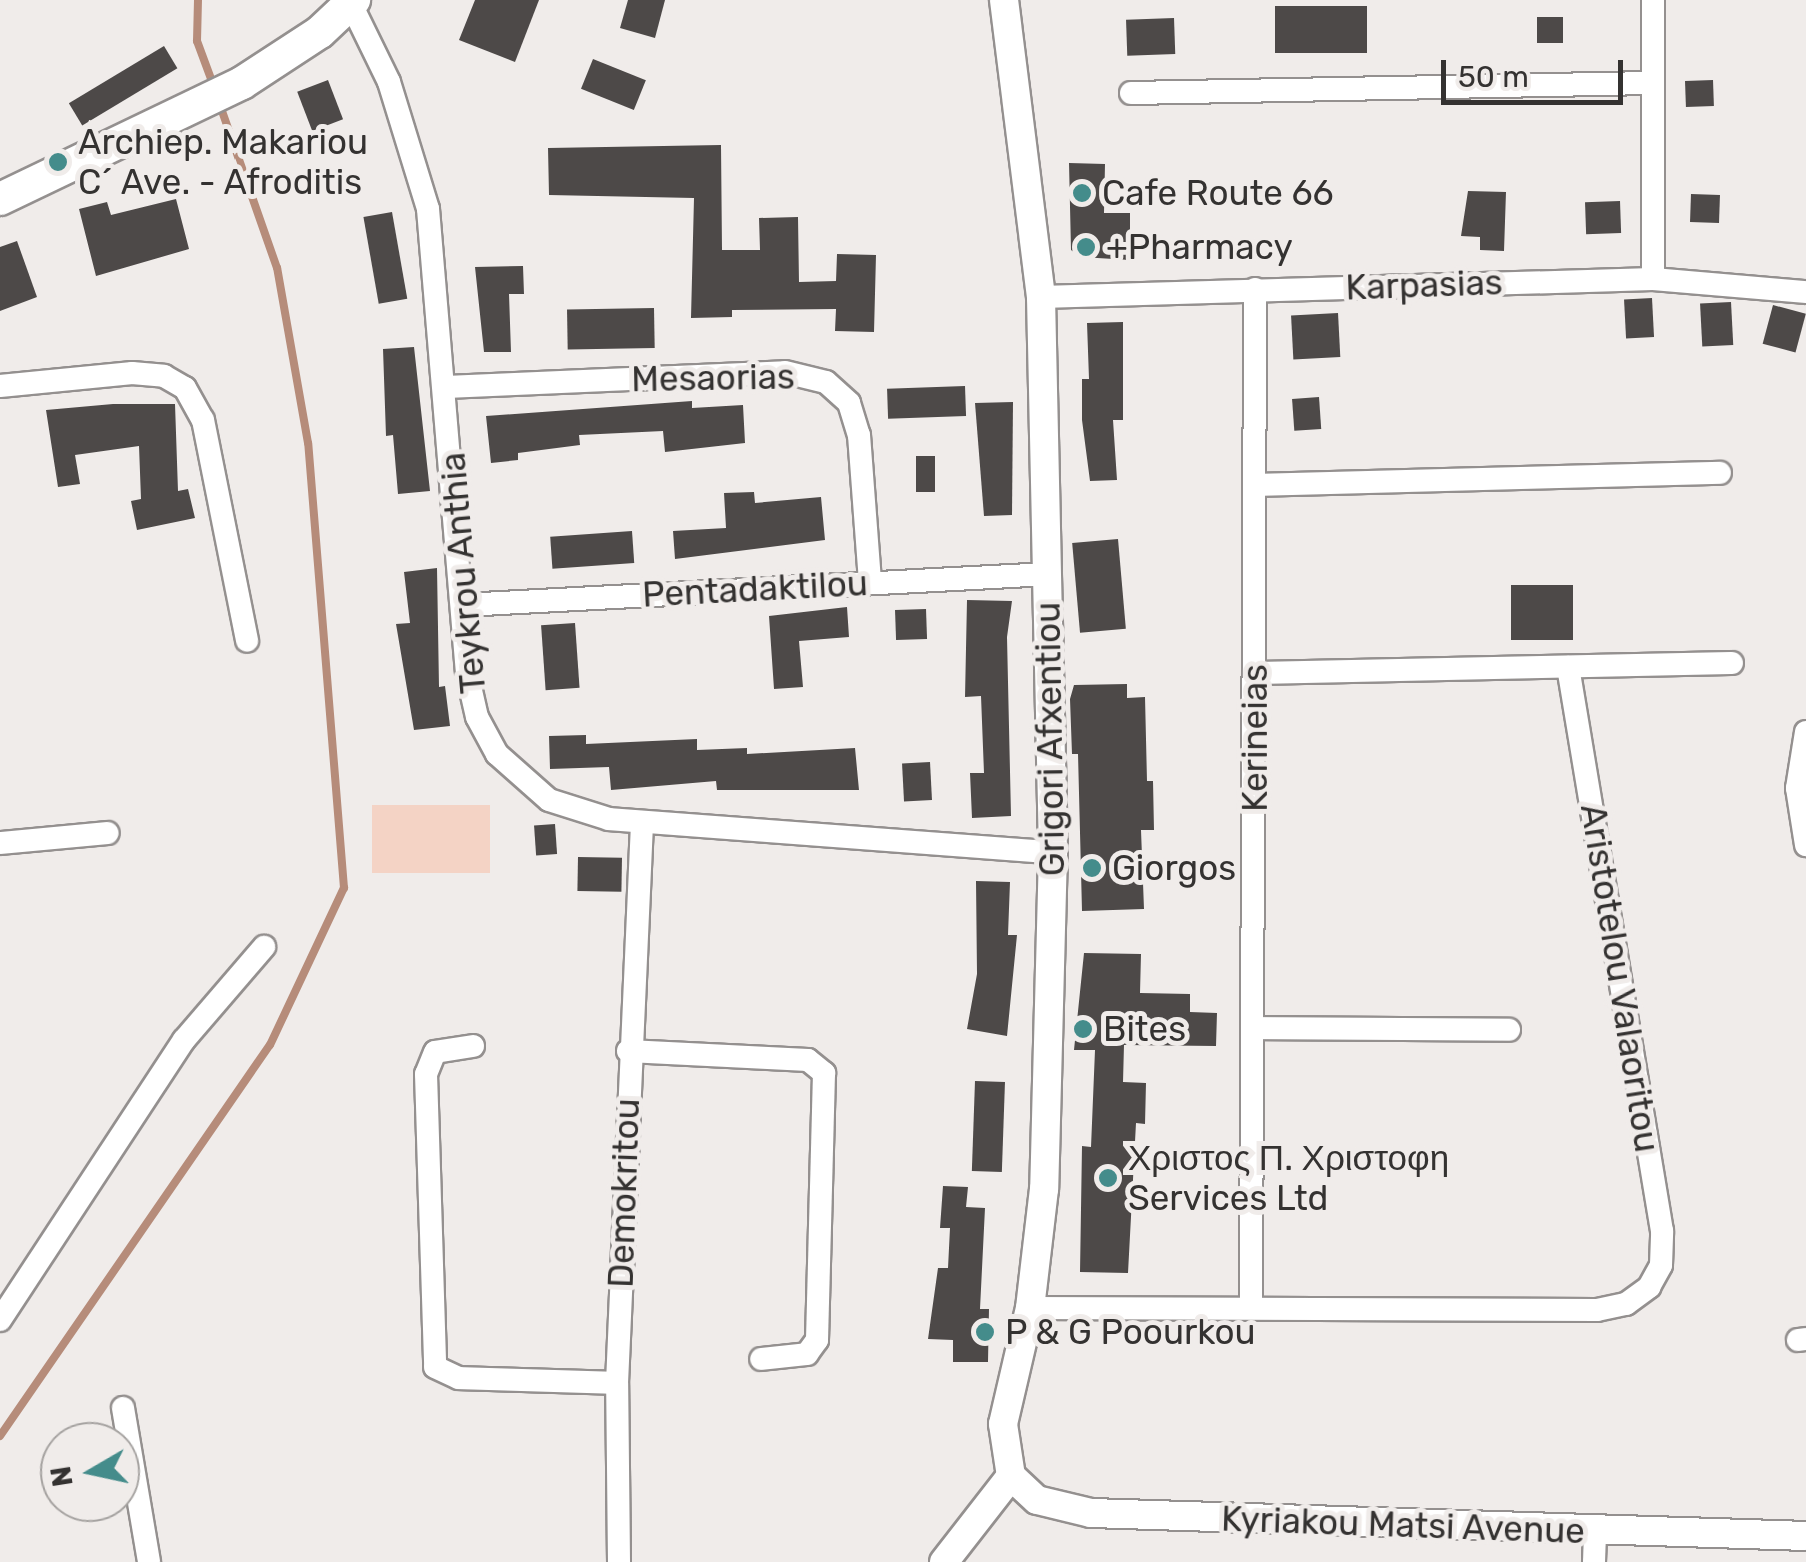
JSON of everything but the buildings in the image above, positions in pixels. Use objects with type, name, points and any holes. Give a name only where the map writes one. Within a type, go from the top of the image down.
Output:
[{"type":"main road","points":[[0,199],[159,126],[274,64],[352,2]]},
{"type":"street","name":"Grigori Afxentiou","points":[[1004,0],[1041,297],[1054,852],[1045,1172],[1030,1308],[1003,1424],[1012,1476]]},
{"type":"street","points":[[1653,0],[1653,278]]},
{"type":"street","name":"Teykrou Anthia","points":[[352,2],[389,82],[422,183],[446,387],[470,694],[497,754],[549,800],[642,824],[1054,852]]},
{"type":"street","points":[[1131,93],[1653,83]]},
{"type":"street","name":"Karpasias","points":[[1041,297],[1653,278],[1806,292]]},
{"type":"street","name":"Kerineias","points":[[1251,1306],[1255,290]]},
{"type":"street","name":"Mesaorias","points":[[446,387],[785,372],[826,382],[849,403],[859,435],[870,582]]},
{"type":"street","points":[[0,386],[132,373],[164,376],[184,388],[203,420],[247,640]]},
{"type":"street","points":[[1255,485],[1720,473]]},
{"type":"street","name":"Pentadaktilou","points":[[462,605],[1048,574]]},
{"type":"street","points":[[1256,673],[1732,663]]},
{"type":"street","name":"Aristotelou Valaoritou","points":[[1251,1306],[1597,1310],[1626,1304],[1649,1287],[1662,1265],[1662,1231],[1568,667]]},
{"type":"street","points":[[1806,732],[1797,777],[1806,845]]},
{"type":"street","name":"Demokritou","points":[[619,1562],[618,1383],[628,1051],[642,824]]},
{"type":"street","points":[[0,843],[108,834]]},
{"type":"street","points":[[0,1320],[184,1040],[264,947]]},
{"type":"street","points":[[1254,1028],[1510,1030]]},
{"type":"street","points":[[473,1046],[444,1048],[428,1061],[434,1367],[458,1378],[618,1383]]},
{"type":"street","points":[[628,1051],[808,1060],[824,1073],[816,1340],[807,1354],[760,1358]]},
{"type":"street","points":[[1030,1308],[1251,1306]]},
{"type":"street","points":[[123,1408],[149,1562]]},
{"type":"street","points":[[944,1562],[1012,1476]]},
{"type":"street","name":"Kyriakou Matsi Avenue","points":[[1012,1476],[1037,1500],[1068,1511],[1596,1532],[1806,1536]]},
{"type":"street","points":[[1594,1562],[1596,1532]]},
{"type":"shaded area","points":[[372,805],[490,805],[490,873],[372,873]]},
{"type":"waterway","points":[[198,0],[197,41],[214,87]]},
{"type":"waterway","points":[[0,1436],[270,1045],[344,888],[308,443],[277,268],[220,105]]},
{"type":"place","name":"Archiep. Makariou C´ Ave. - Afroditis","points":[[58,162]]},
{"type":"place","name":"Cafe Route 66","points":[[1082,193]]},
{"type":"place","name":"+Pharmacy","points":[[1086,247]]},
{"type":"place","name":"Giorgos","points":[[1092,868]]},
{"type":"place","name":"Bites","points":[[1083,1029]]},
{"type":"place","name":"Χριστος Π. Χριστοφη Services Ltd","points":[[1108,1178]]},
{"type":"place","name":"P & G Poourkou","points":[[985,1332]]}]
